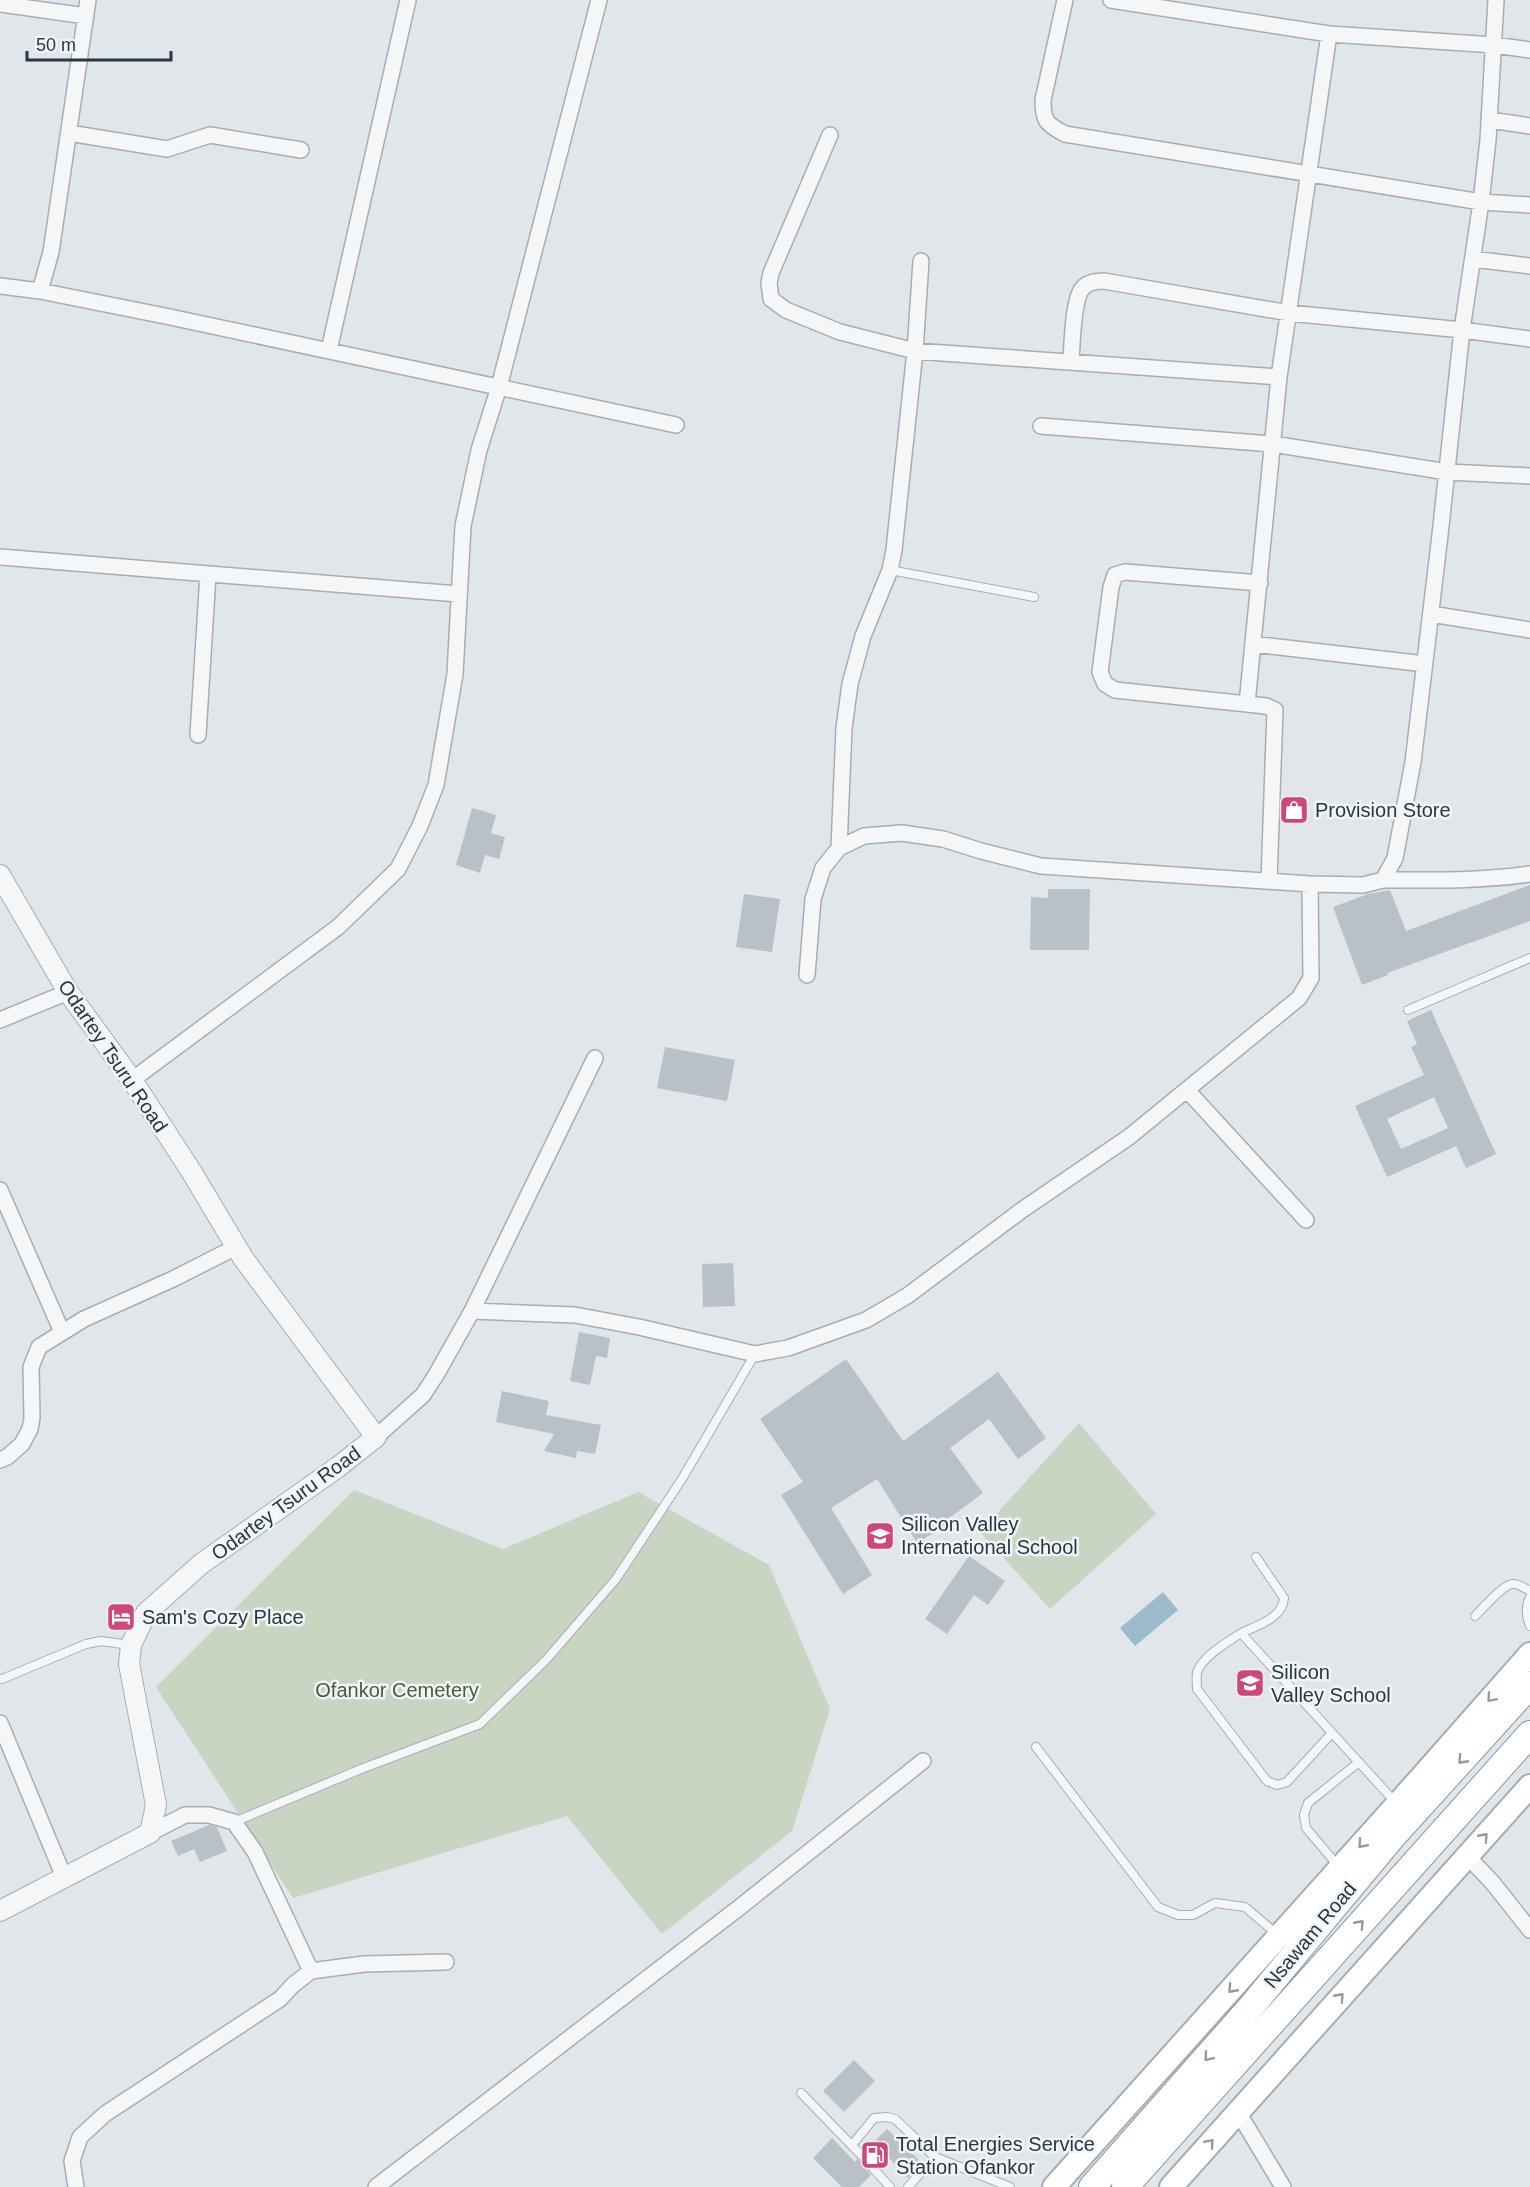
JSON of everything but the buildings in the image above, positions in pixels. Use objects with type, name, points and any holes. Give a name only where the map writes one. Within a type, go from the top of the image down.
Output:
[{"type":"highway","name":"Nsawam Road","points":[[1092,2187],[1250,2008],[1394,1835],[1530,1686]]},
{"type":"highway","name":"Nsawam Road","points":[[1125,2187],[1530,1734]]},
{"type":"main road","points":[[1054,2187],[1530,1654]]},
{"type":"main road","points":[[1171,2187],[1530,1786]]},
{"type":"street","points":[[40,291],[51,252],[88,0]]},
{"type":"street","points":[[329,350],[408,0]]},
{"type":"street","points":[[132,1080],[338,927],[398,869],[420,826],[436,785],[455,674],[463,526],[479,450],[499,387],[599,0]]},
{"type":"street","points":[[1065,0],[1043,100],[1043,116],[1049,126],[1065,134],[1481,202],[1530,205]]},
{"type":"street","points":[[1111,0],[1329,34],[1494,45],[1530,50]]},
{"type":"street","points":[[1383,880],[1395,858],[1413,762],[1462,330],[1481,202],[1490,120],[1496,0]]},
{"type":"street","points":[[0,4],[86,16]]},
{"type":"street","points":[[1246,704],[1279,377],[1329,34]]},
{"type":"street","points":[[1490,120],[1530,126]]},
{"type":"street","points":[[69,133],[167,149],[210,135],[301,150]]},
{"type":"street","points":[[830,135],[771,273],[769,283],[771,299],[786,310],[840,332],[915,351],[1279,377]]},
{"type":"street","points":[[1473,259],[1530,266]]},
{"type":"street","points":[[839,848],[844,728],[850,684],[863,636],[890,570],[897,532],[915,351],[921,261]]},
{"type":"street","points":[[1071,361],[1077,298],[1082,287],[1092,282],[1104,281],[1289,313],[1530,339]]},
{"type":"street","points":[[0,286],[40,291],[329,350],[676,425]]},
{"type":"street","points":[[1041,426],[1273,444],[1447,472],[1530,476]]},
{"type":"street","points":[[0,557],[458,594]]},
{"type":"street","points":[[1260,583],[1125,572],[1115,575],[1111,587],[1100,672],[1105,684],[1115,690],[1266,706],[1275,710],[1269,881]]},
{"type":"street","points":[[198,735],[208,574]]},
{"type":"street","points":[[1431,614],[1530,630]]},
{"type":"street","points":[[1253,645],[1425,664]]},
{"type":"street","points":[[807,975],[813,899],[823,868],[839,848],[864,836],[902,833],[943,839],[1041,866],[1310,884],[1363,885],[1383,880],[1463,881],[1530,874]]},
{"type":"street","name":"Odartey Tsuru Road","points":[[0,875],[68,992],[132,1080],[191,1171],[236,1247],[376,1437],[338,1467],[201,1564],[146,1612],[132,1645],[129,1664],[156,1804],[150,1833]]},
{"type":"street","points":[[472,1311],[575,1315],[639,1327],[755,1354],[788,1348],[866,1320],[907,1296],[1022,1210],[1129,1137],[1299,998],[1311,978],[1310,884]]},
{"type":"street","points":[[0,1020],[68,992]]},
{"type":"street","points":[[376,1437],[423,1395],[436,1376],[472,1311],[595,1058]]},
{"type":"street","points":[[1186,1090],[1306,1220]]},
{"type":"street","points":[[0,1190],[62,1332]]},
{"type":"street","points":[[0,1460],[22,1444],[30,1429],[32,1418],[31,1367],[39,1347],[84,1319],[173,1280],[236,1247]]},
{"type":"street","points":[[0,1723],[64,1877]]},
{"type":"street","points":[[376,2187],[740,1908],[924,1761]]},
{"type":"street","points":[[0,1911],[185,1815],[209,1815],[234,1822],[255,1852],[311,1971]]},
{"type":"street","points":[[1467,1856],[1530,1930]]},
{"type":"street","points":[[76,2187],[72,2161],[80,2137],[105,2114],[280,1999],[311,1971],[364,1964],[446,1962]]},
{"type":"street","points":[[1238,2112],[1283,2187]]},
{"type":"lane","points":[[890,570],[1034,597]]},
{"type":"lane","points":[[1408,1010],[1530,958]]},
{"type":"lane","points":[[234,1822],[361,1769],[480,1724],[546,1660],[616,1579],[682,1479],[755,1354]]},
{"type":"lane","points":[[1256,1557],[1284,1598],[1284,1604],[1277,1615],[1241,1633],[1215,1651],[1201,1665],[1197,1673],[1197,1689],[1267,1780],[1277,1785],[1287,1782],[1332,1733]]},
{"type":"lane","points":[[1475,1616],[1505,1587],[1512,1584],[1530,1591]]},
{"type":"lane","points":[[1530,1597],[1526,1604],[1530,1626]]},
{"type":"lane","points":[[1241,1633],[1397,1804]]},
{"type":"lane","points":[[2,1679],[86,1644],[101,1641],[132,1645]]},
{"type":"lane","points":[[1036,1747],[1158,1907],[1178,1915],[1193,1916],[1215,1903],[1245,1907],[1279,1936]]},
{"type":"lane","points":[[1340,1868],[1306,1828],[1304,1815],[1308,1803],[1359,1762]]},
{"type":"lane","points":[[801,2093],[861,2155]]},
{"type":"lane","points":[[852,2145],[874,2118],[895,2119],[935,2157],[1010,2187]]},
{"type":"lane","points":[[908,2187],[935,2157]]},
{"type":"lane","points":[[871,2166],[890,2187]]},
{"type":"green space","points":[[1079,1423],[1156,1514],[1050,1609],[980,1532]]},
{"type":"green space","name":"Ofankor Cemetery","points":[[354,1490],[503,1549],[638,1492],[769,1565],[830,1709],[792,1831],[662,1934],[567,1816],[293,1898],[156,1687]]},
{"type":"water","points":[[1163,1592],[1178,1610],[1135,1646],[1120,1628]]},
{"type":"place","name":"Provision Store","points":[[1294,810]]},
{"type":"place","name":"Silicon Valley International School","points":[[880,1536]]},
{"type":"place","name":"Sam's Cozy Place","points":[[121,1617]]},
{"type":"place","name":"Silicon Valley School","points":[[1250,1683]]},
{"type":"place","name":"Total Energies Service Station Ofankor","points":[[875,2155]]}]
